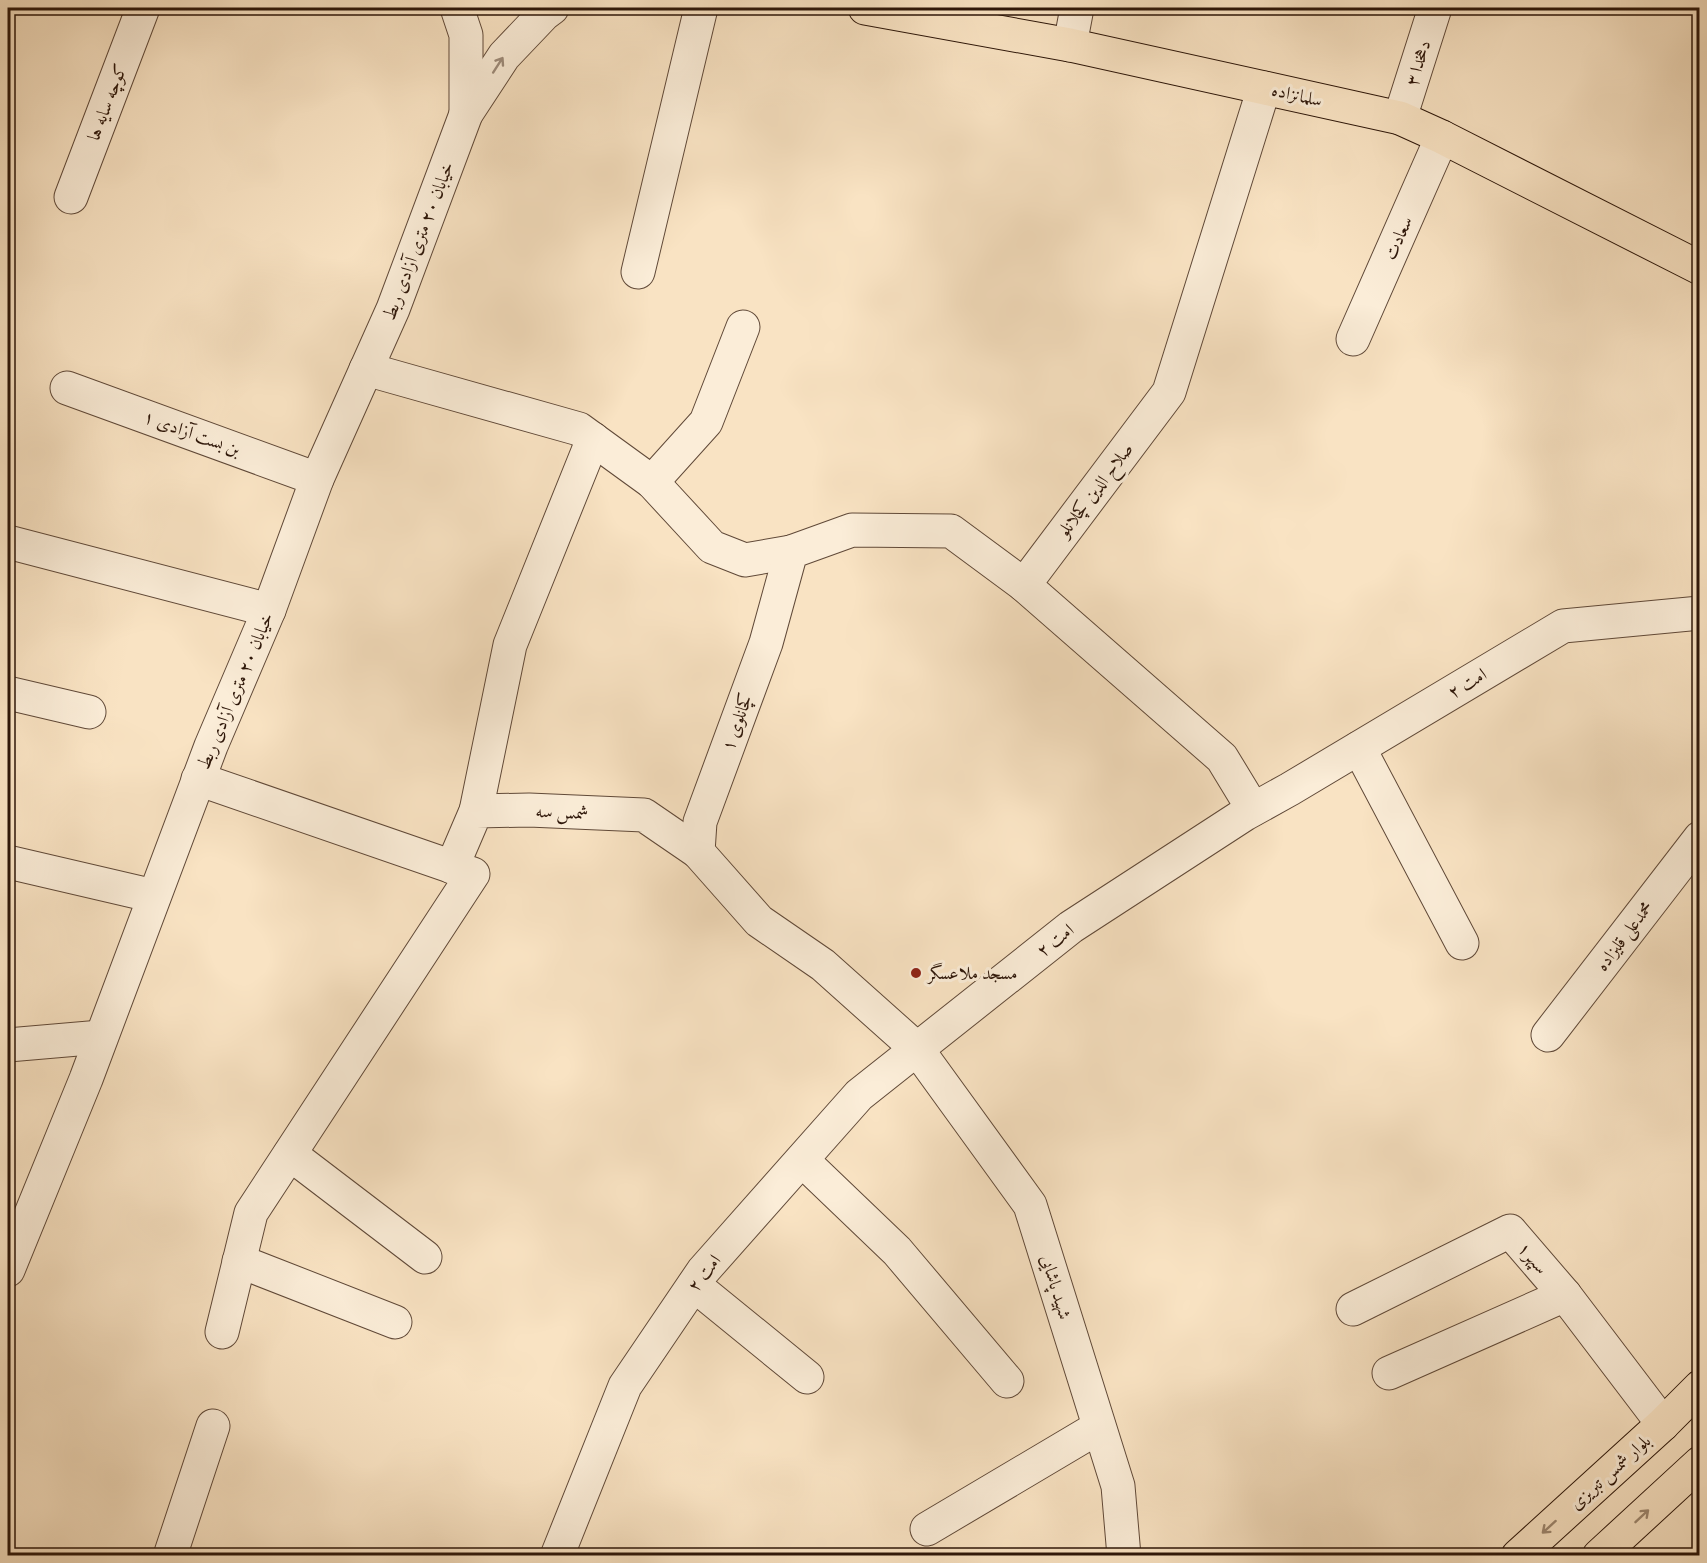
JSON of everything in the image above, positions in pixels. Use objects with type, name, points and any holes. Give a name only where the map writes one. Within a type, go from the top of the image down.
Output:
[{"type":"main road","name":"سلمانزاده","points":[[866,8],[1070,45],[1400,118],[1699,266]]},
{"type":"main road","name":"بلوار شمس تبریزی","points":[[1518,1556],[1663,1424],[1700,1387]]},
{"type":"main road","points":[[1599,1556],[1700,1463]]},
{"type":"street","name":"کوچه سایه ها","points":[[71,197],[143,8]]},
{"type":"street","points":[[457,8],[466,35],[466,114]]},
{"type":"street","points":[[466,114],[504,56],[552,8]]},
{"type":"street","points":[[638,272],[700,8]]},
{"type":"street","points":[[1070,45],[1077,8]]},
{"type":"street","name":"دهخدا ۳","points":[[1400,118],[1435,8]]},
{"type":"street","name":"صلاح الدین کچلانلو","points":[[1024,585],[1169,392],[1264,88]]},
{"type":"street","name":"خیابان ۲۰ متری آزادی ربط","points":[[8,1270],[101,1037],[211,746],[269,610],[317,479],[393,309],[466,114]]},
{"type":"street","name":"سعادت","points":[[1353,339],[1442,137]]},
{"type":"street","points":[[652,482],[706,422],[743,327]]},
{"type":"street","points":[[366,369],[579,429],[652,482],[712,547],[745,560],[791,552],[852,530],[951,531],[1024,585],[1222,758],[1253,809]]},
{"type":"street","name":"بن بست آزادی ۱","points":[[67,388],[317,479]]},
{"type":"street","points":[[452,867],[476,811],[510,645],[593,439]]},
{"type":"street","points":[[8,542],[269,610]]},
{"type":"street","name":"کچانلوی ۱","points":[[698,852],[700,822],[766,643],[791,552]]},
{"type":"street","name":"امت ۲","points":[[557,1556],[625,1386],[703,1272],[860,1095],[1071,927],[1253,809],[1563,626],[1700,613]]},
{"type":"street","points":[[8,693],[89,712]]},
{"type":"street","points":[[1359,748],[1462,943]]},
{"type":"street","points":[[198,779],[473,874],[251,1213],[222,1332]]},
{"type":"street","name":"شمس سه","points":[[476,811],[530,810],[644,815],[698,852]]},
{"type":"street","name":"محمدعلی قلیزاده","points":[[1548,1035],[1700,838]]},
{"type":"street","points":[[698,852],[759,921],[823,965],[917,1049]]},
{"type":"street","points":[[8,862],[154,896]]},
{"type":"street","points":[[8,1045],[101,1037]]},
{"type":"street","name":"شهید پاشایی","points":[[917,1049],[1030,1205],[1118,1486],[1124,1556]]},
{"type":"street","points":[[290,1154],[425,1257]]},
{"type":"street","points":[[802,1160],[897,1251],[1007,1381]]},
{"type":"street","name":"سپهر۱","points":[[1353,1309],[1510,1231],[1565,1295],[1663,1424]]},
{"type":"street","points":[[239,1261],[395,1322]]},
{"type":"street","points":[[694,1285],[807,1377]]},
{"type":"street","points":[[1389,1373],[1565,1295]]},
{"type":"street","points":[[170,1556],[213,1426]]},
{"type":"street","points":[[927,1529],[1099,1427]]},
{"type":"place","name":"مسجد ملاعسگر","points":[[916,973]]}]
